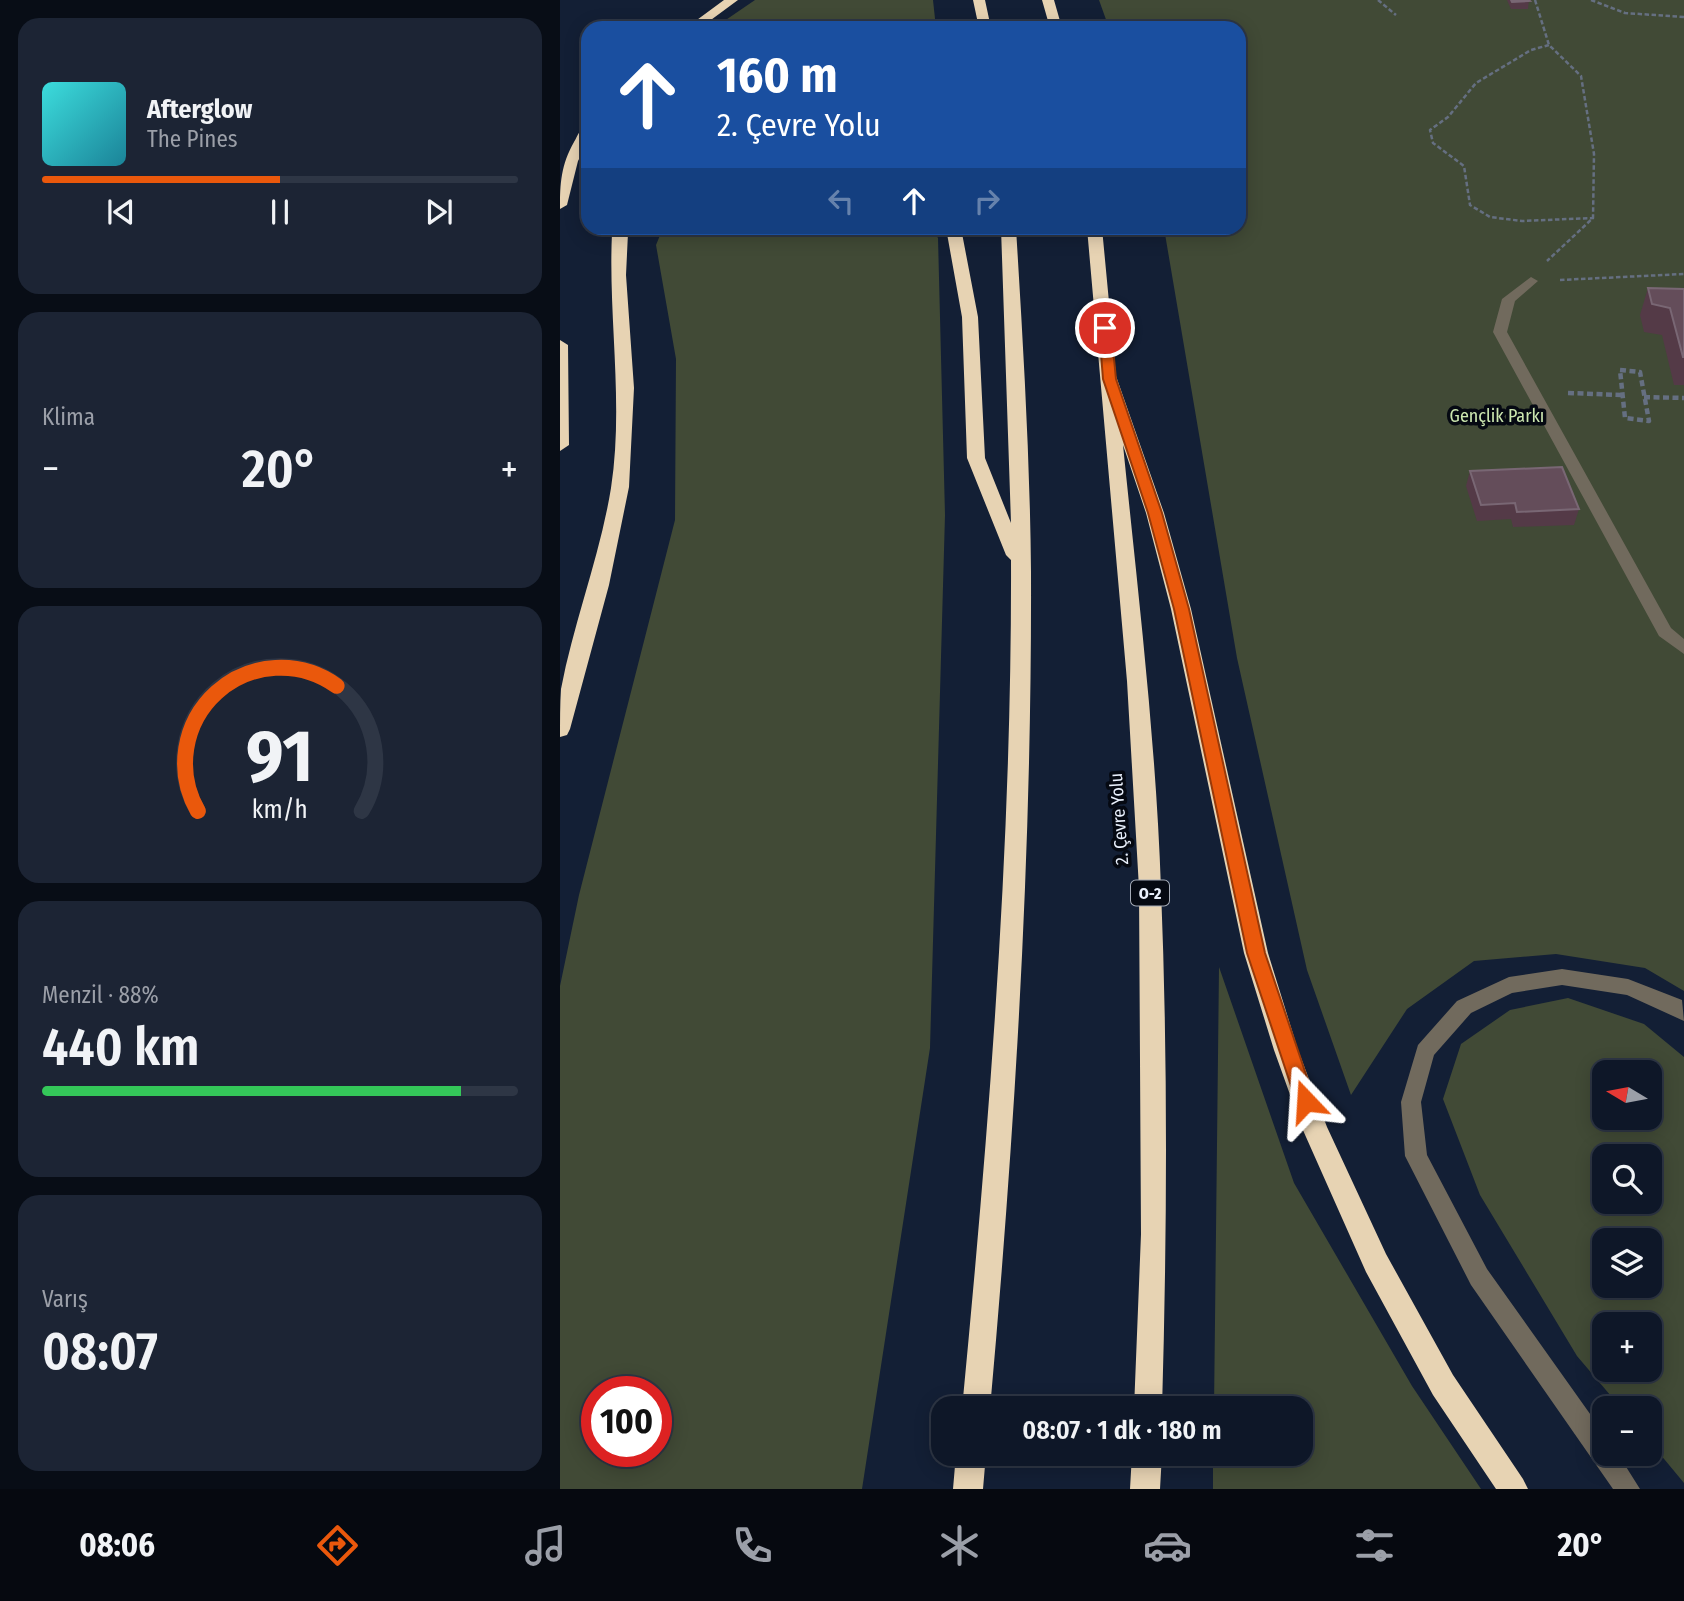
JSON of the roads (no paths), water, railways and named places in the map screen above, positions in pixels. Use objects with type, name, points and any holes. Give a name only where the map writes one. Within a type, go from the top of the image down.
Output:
[{"type":"highway","points":[[702,21],[732,0]]},
{"type":"highway","points":[[979,0],[984,21]]},
{"type":"highway","points":[[1048,0],[1054,21]]},
{"type":"highway","points":[[560,205],[571,161],[581,142]]},
{"type":"highway","points":[[560,729],[599,585],[620,487],[626,388],[618,275],[620,235]]},
{"type":"highway","points":[[954,235],[970,317],[976,458],[1021,570]]},
{"type":"highway","points":[[977,1396],[1012,961],[1021,570],[1017,376],[1008,235]]},
{"type":"highway","name":"2. Çevre Yolu","points":[[1095,235],[1137,681],[1150,888],[1154,1234],[1148,1396]]},
{"type":"highway","points":[[560,345],[560,445]]},
{"type":"highway","points":[[1110,379],[1155,513],[1181,609],[1215,775],[1256,953],[1286,1049],[1315,1128],[1376,1263],[1443,1385],[1513,1489]]},
{"type":"highway","points":[[968,1489],[970,1466]]},
{"type":"highway","points":[[1145,1489],[1146,1466]]},
{"type":"lane","points":[[1531,281],[1509,299],[1500,332],[1665,632],[1684,648]]},
{"type":"lane","points":[[1628,1489],[1479,1277],[1416,1156],[1411,1102],[1425,1051],[1464,1007],[1509,985],[1562,977],[1628,987],[1684,1012]]},
{"type":"park label","name":"Gençlik Parkı","points":[[1497,416]]}]
